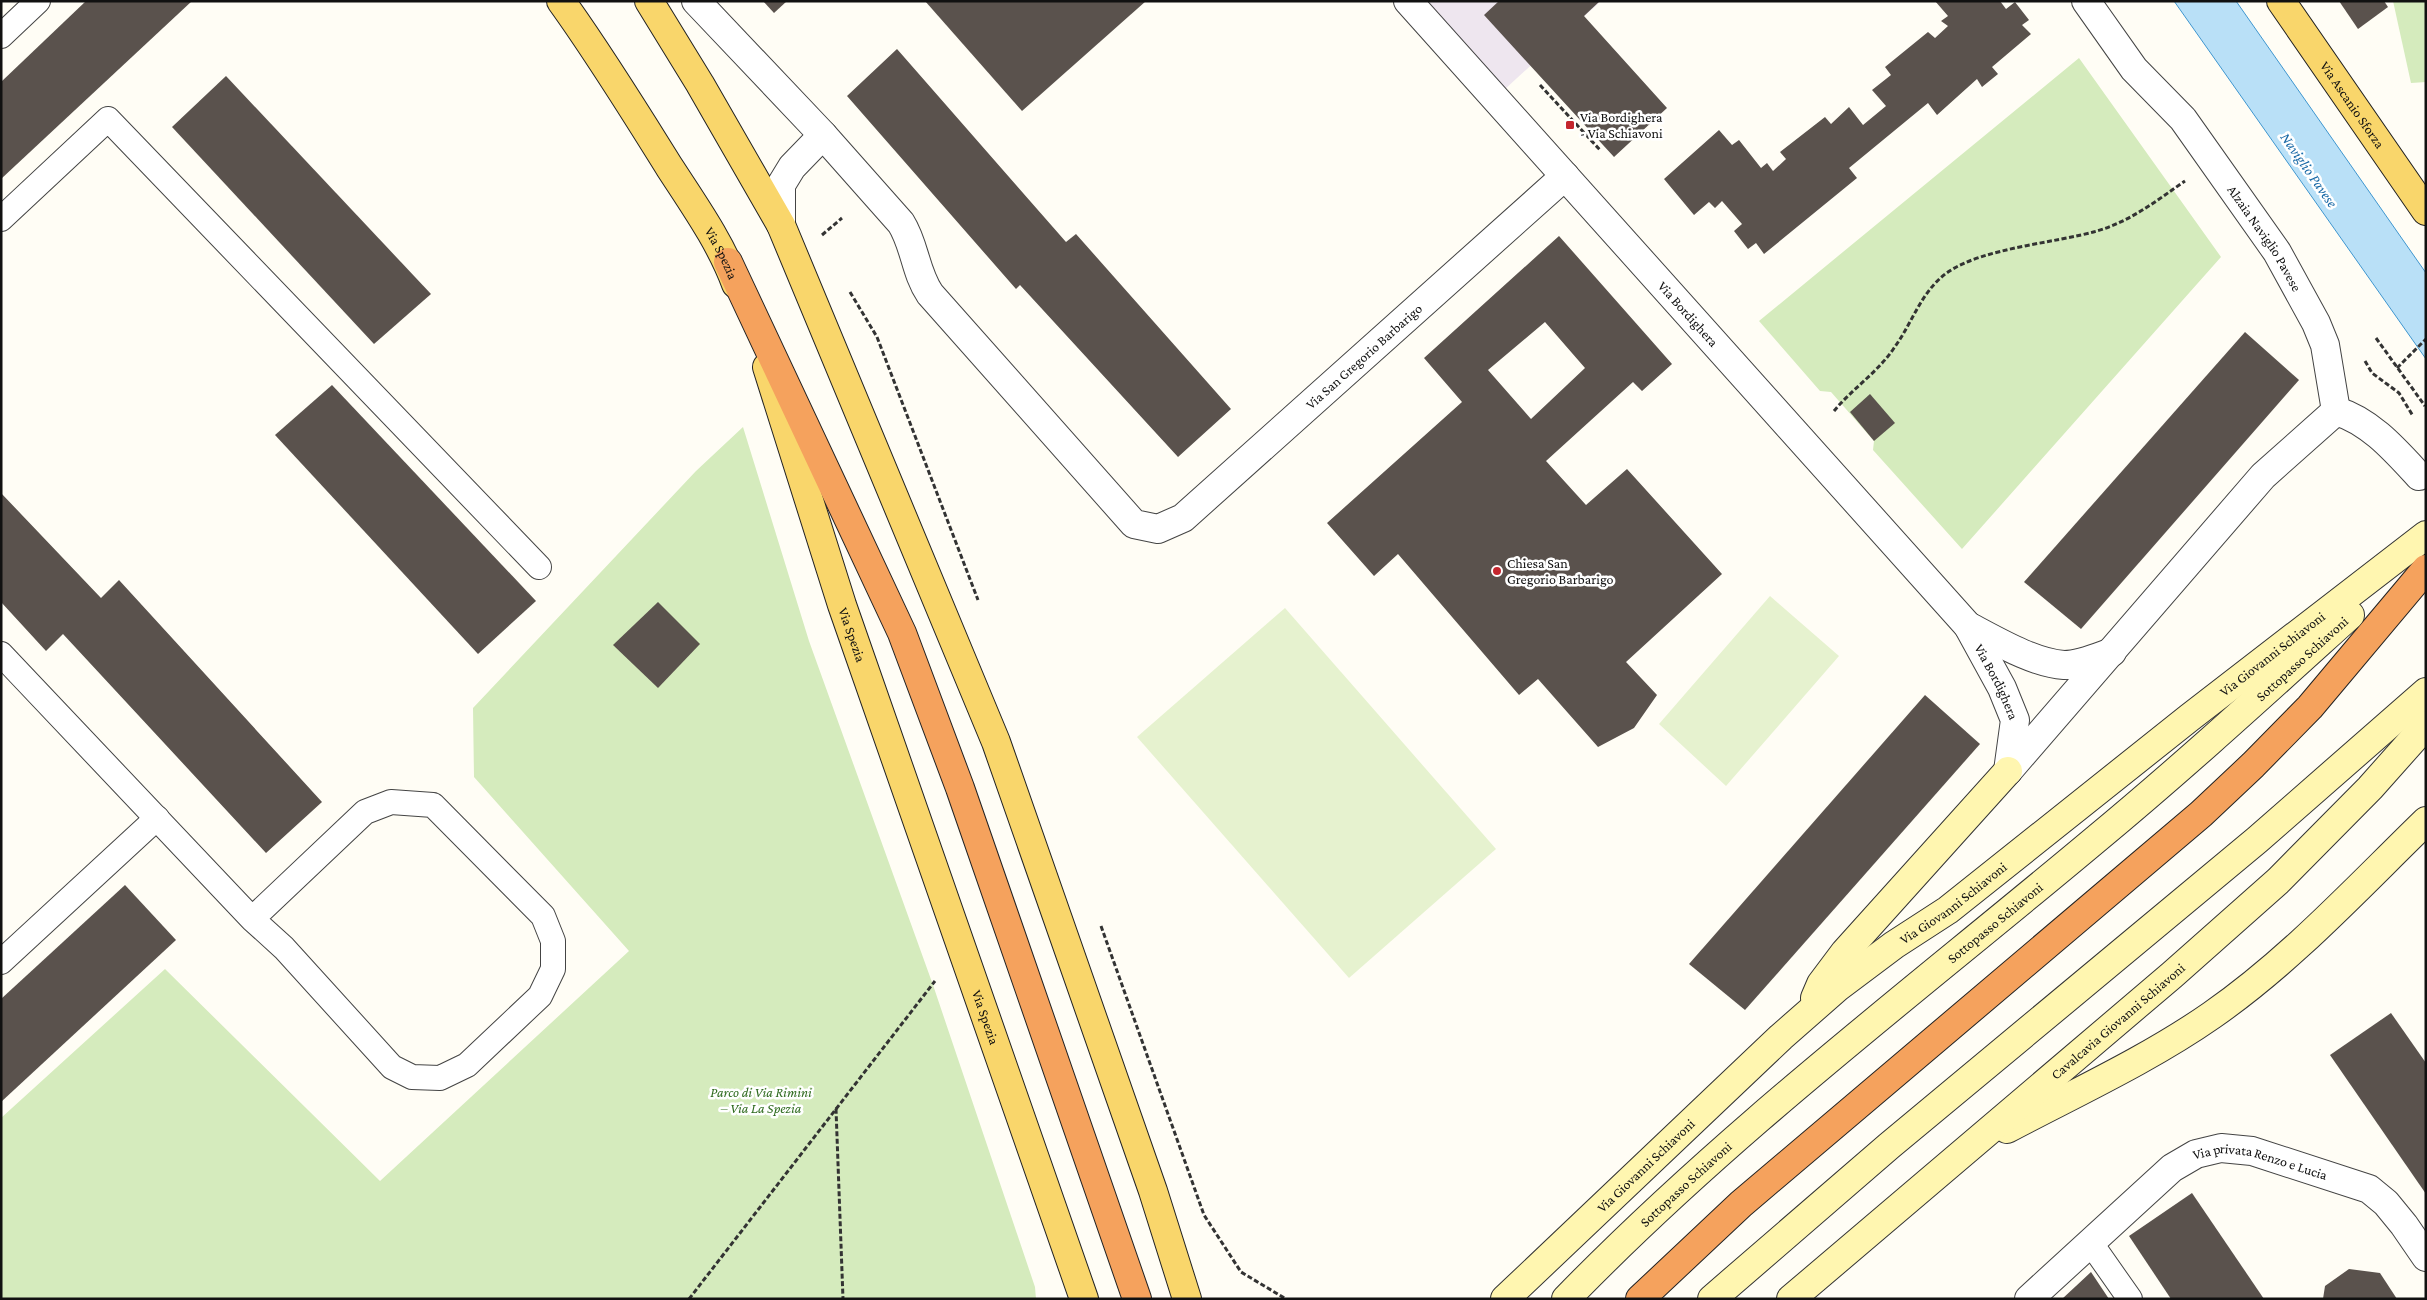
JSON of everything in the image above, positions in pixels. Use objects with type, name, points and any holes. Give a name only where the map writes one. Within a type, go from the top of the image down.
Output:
[{"type":"highway","points":[[728,262],[902,633],[960,788],[1137,1299]]},
{"type":"highway","points":[[1640,1299],[1741,1204],[2201,814],[2310,707],[2426,569]]},
{"type":"main road","name":"Via Spezia","points":[[561,1],[595,49],[728,262],[772,383],[842,605],[1084,1299]]},
{"type":"main road","points":[[649,1],[700,84],[781,224],[996,742],[1153,1191],[1187,1299]]},
{"type":"main road","name":"Via Ascanio Sforza","points":[[2281,1],[2425,209]]},
{"type":"main road","name":"Via Giovanni Schiavoni","points":[[1505,1299],[1808,1013],[1883,953],[1948,910],[2190,718],[2426,535]]},
{"type":"main road","name":"Sottopasso Schiavoni","points":[[1566,1299],[1605,1258],[1739,1135],[1823,1062],[2097,839],[2426,546]]},
{"type":"main road","points":[[1712,1299],[1889,1146],[2350,760],[2426,692]]},
{"type":"main road","name":"Cavalcavia Giovanni Schiavoni","points":[[1791,1299],[2172,974],[2278,881],[2370,788],[2426,725]]},
{"type":"main road","points":[[1808,1013],[1821,984],[1845,952],[2008,771]]},
{"type":"main road","points":[[1957,1156],[2172,1040],[2212,1015],[2254,984],[2300,944],[2426,821]]},
{"type":"street","points":[[696,1],[823,136],[792,167],[781,185],[781,224]]},
{"type":"street","name":"Via Bordighera","points":[[1408,1],[1968,626],[2002,688],[2015,720],[2008,771]]},
{"type":"street","name":"Alzaia Naviglio Pavese","points":[[2086,1],[2134,69],[2183,119],[2276,252],[2316,322],[2325,345],[2336,411]]},
{"type":"street","name":"Via San Gregorio Barbarigo","points":[[823,136],[901,223],[910,236],[922,281],[930,294],[1134,524],[1158,529],[1183,518],[1565,176]]},
{"type":"street","points":[[2008,771],[2263,476],[2336,411],[2350,415],[2382,438],[2419,476]]},
{"type":"street","name":"Via Bordighera","points":[[1968,626],[2017,652],[2064,665],[2092,660],[2112,652]]},
{"type":"street","name":"Via privata Renzo e Lucia","points":[[2028,1299],[2172,1168],[2196,1154],[2220,1148],[2252,1150],[2369,1189],[2386,1203],[2404,1224],[2426,1258]]},
{"type":"lane","points":[[1,36],[38,1]]},
{"type":"lane","points":[[1,219],[108,119],[539,567]]},
{"type":"lane","points":[[1,654],[252,919],[284,948],[392,1067],[412,1077],[440,1078],[467,1065],[540,996],[554,969],[553,941],[543,916],[433,805],[391,802],[365,812],[252,919]]},
{"type":"lane","points":[[1,962],[156,818]]},
{"type":"lane","points":[[2090,1242],[2130,1299]]},
{"type":"path","points":[[1540,85],[1600,150]]},
{"type":"path","points":[[1834,411],[1894,350],[1928,290],[1948,272],[1968,261],[2097,231],[2121,223],[2141,213],[2186,180]]},
{"type":"path","points":[[2376,338],[2425,406]]},
{"type":"path","points":[[2397,368],[2426,339]]},
{"type":"path","points":[[2361,354],[2372,374],[2399,393],[2418,425]]},
{"type":"path","points":[[689,1299],[936,978]]},
{"type":"path","points":[[836,1110],[843,1299]]},
{"type":"shaded area","points":[[1426,1],[1601,1],[1504,90]]},
{"type":"green space","points":[[2393,1],[2426,1],[2426,82],[2411,83]]},
{"type":"green space","points":[[2079,58],[2221,257],[1962,549],[1873,450],[1874,441],[1831,392],[1820,391],[1759,321]]},
{"type":"green space","name":"Parco di Via Rimini – Via La Spezia","points":[[743,427],[809,641],[933,985],[1035,1287],[1036,1299],[1,1299],[1,1118],[165,969],[380,1181],[629,951],[474,777],[473,708],[696,471]]},
{"type":"green space","points":[[1770,596],[1839,656],[1726,786],[1659,724]]},
{"type":"green space","points":[[1285,608],[1496,849],[1349,978],[1137,737]]},
{"type":"water","name":"Naviglio Pavese","points":[[2174,1],[2236,1],[2426,273],[2426,359]]},
{"type":"building","points":[[86,1],[192,1],[1,179],[1,82]]},
{"type":"building","points":[[763,1],[787,1],[774,13]]},
{"type":"building","points":[[925,1],[1146,1],[1022,111]]},
{"type":"building","points":[[1499,1],[1600,1],[1584,16],[1667,108],[1614,157],[1484,15]]},
{"type":"building","points":[[1935,1],[2000,1],[2006,9],[2015,2],[2029,20],[2022,25],[2031,34],[1992,67],[1998,74],[1982,87],[1977,79],[1937,115],[1928,103],[1849,168],[1857,178],[1764,254],[1756,243],[1748,249],[1734,231],[1742,224],[1722,201],[1715,208],[1709,202],[1694,215],[1664,179],[1719,130],[1732,145],[1739,140],[1761,168],[1767,163],[1773,171],[1786,159],[1780,152],[1825,117],[1831,124],[1849,107],[1863,125],[1886,106],[1872,90],[1891,75],[1885,67],[1928,32],[1935,38],[1948,26],[1941,21],[1948,16]]},
{"type":"building","points":[[2339,1],[2384,1],[2388,7],[2358,29]]},
{"type":"building","points":[[897,49],[1066,242],[1076,234],[1231,409],[1178,457],[1020,285],[1016,289],[847,96]]},
{"type":"building","points":[[226,76],[431,294],[374,344],[172,127]]},
{"type":"building","points":[[1559,236],[1672,364],[1642,391],[1633,382],[1546,461],[1586,505],[1627,469],[1722,574],[1626,662],[1657,695],[1634,728],[1598,747],[1538,679],[1519,695],[1398,554],[1374,576],[1327,523],[1462,402],[1424,358]],"holes":[[[1545,322],[1585,368],[1531,419],[1488,370]]]},
{"type":"building","points":[[2245,332],[2299,380],[2081,629],[2024,582]]},
{"type":"building","points":[[332,385],[536,601],[478,654],[275,435]]},
{"type":"building","points":[[1870,394],[1895,423],[1874,441],[1850,412]]},
{"type":"building","points":[[1,493],[101,598],[119,580],[322,802],[266,853],[63,634],[46,651],[1,602]]},
{"type":"building","points":[[658,602],[700,644],[658,688],[613,645]]},
{"type":"building","points":[[1925,695],[1980,744],[1745,1010],[1689,964]]},
{"type":"building","points":[[125,885],[176,940],[1,1102],[1,999]]},
{"type":"building","points":[[2391,1013],[2426,1063],[2426,1194],[2330,1055]]},
{"type":"building","points":[[2192,1193],[2264,1299],[2171,1299],[2129,1236]]},
{"type":"building","points":[[2349,1269],[2380,1273],[2397,1299],[2323,1299],[2325,1286]]},
{"type":"building","points":[[2091,1272],[2109,1299],[2062,1299],[2076,1286]]},
{"type":"place","name":"Via Bordighera - Via Schiavoni","points":[[1570,125]]},
{"type":"place","name":"Chiesa San Gregorio Barbarigo","points":[[1497,571]]}]
